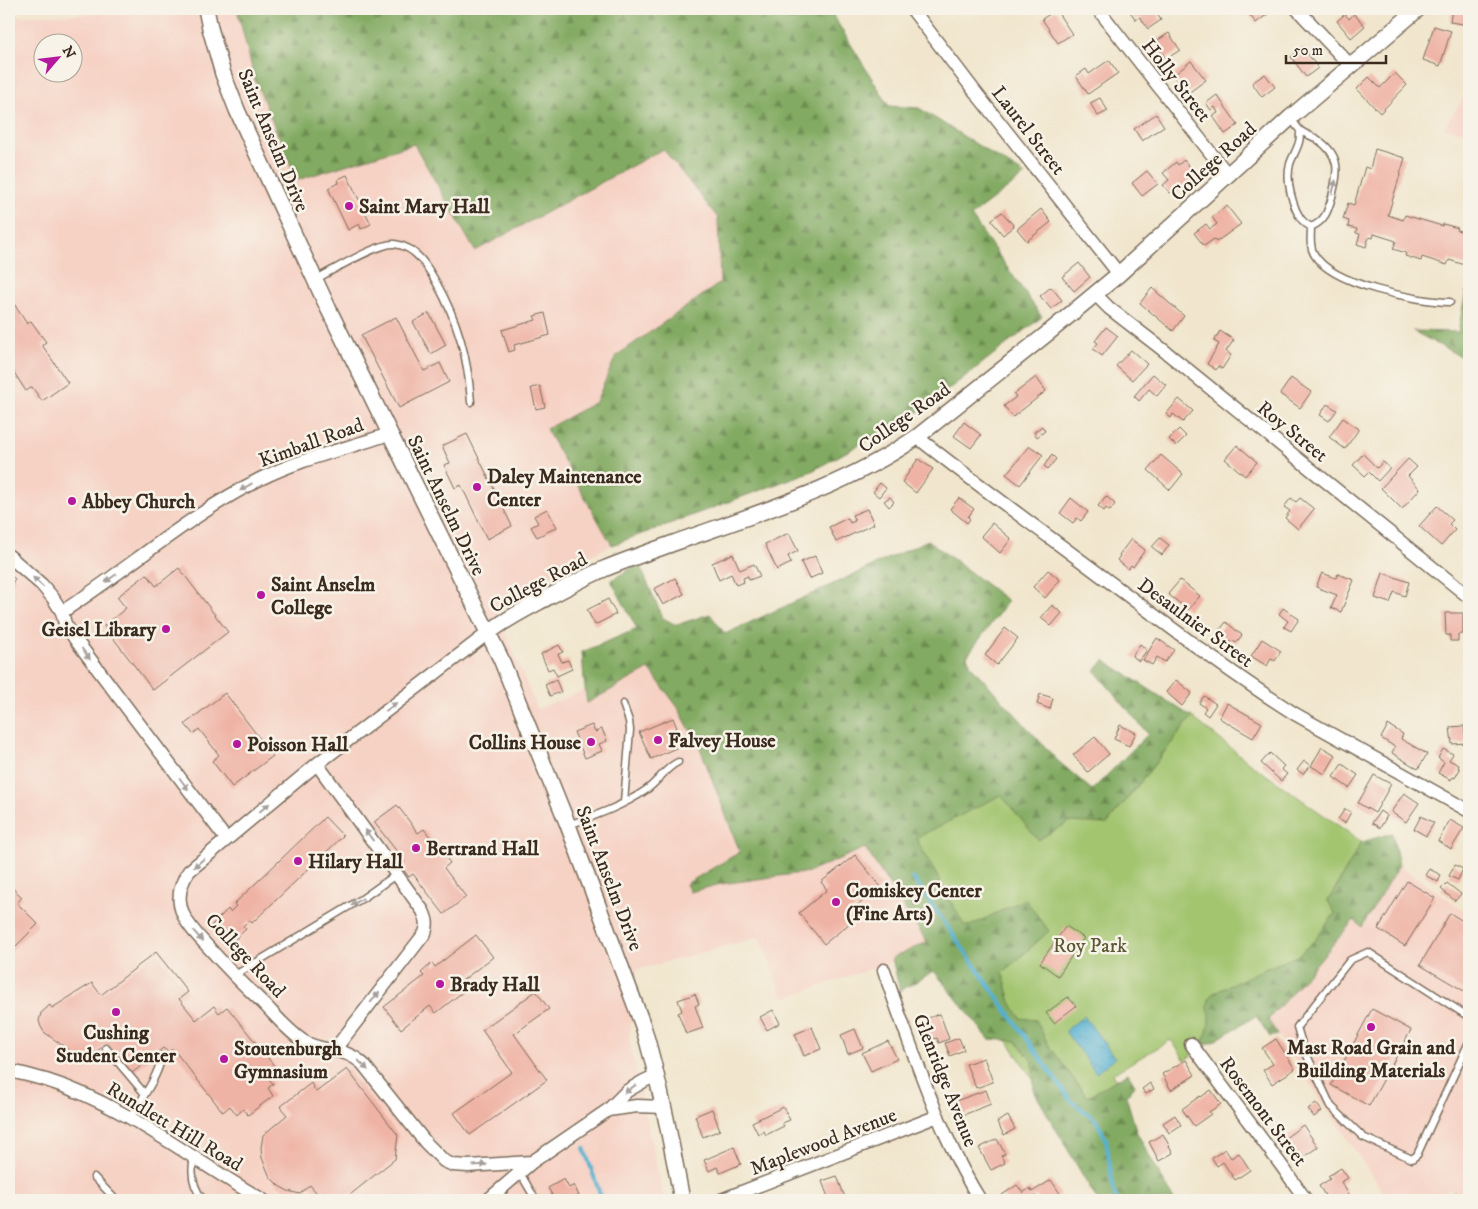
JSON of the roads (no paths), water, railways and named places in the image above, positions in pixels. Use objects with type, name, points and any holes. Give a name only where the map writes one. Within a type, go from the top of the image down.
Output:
[{"type":"street","name":"Saint Anselm Drive","points":[[206,9],[216,52],[237,110],[315,280],[488,633],[568,825],[644,1026],[664,1107],[682,1200]]},
{"type":"street","name":"Laurel Street","points":[[912,9],[1119,274]]},
{"type":"street","name":"Holly Street","points":[[1098,9],[1228,175]]},
{"type":"street","points":[[1297,9],[1351,66]]},
{"type":"street","name":"College Road","points":[[532,1162],[468,1166],[453,1165],[444,1161],[426,1143],[363,1064],[351,1055],[310,1045],[295,1035],[235,975],[191,927],[183,914],[179,893],[182,881],[189,871],[317,764],[502,622],[585,578],[621,563],[826,487],[875,464],[917,437],[1119,274],[1291,118],[1418,9]]},
{"type":"street","name":"Roy Street","points":[[1095,294],[1109,308],[1469,597]]},
{"type":"street","name":"Kimball Road","points":[[62,612],[193,519],[253,483],[299,462],[389,434]]},
{"type":"street","name":"Desaulnier Street","points":[[917,437],[1066,550],[1269,697],[1295,714],[1469,811]]},
{"type":"street","points":[[9,556],[54,598],[62,612],[65,624],[78,643],[226,839]]},
{"type":"street","points":[[317,764],[423,911],[428,925],[425,932],[334,1050]]},
{"type":"street","name":"Glenridge Avenue","points":[[884,970],[938,1116],[961,1167],[980,1200]]},
{"type":"street","name":"Rosemont Street","points":[[1191,1044],[1306,1200]]},
{"type":"street","name":"Rundlett Hill Road","points":[[9,1071],[78,1091],[102,1102],[263,1200]]},
{"type":"street","points":[[488,1200],[532,1162],[608,1110],[626,1091],[644,1080],[657,1075]]},
{"type":"street","points":[[608,1110],[637,1106],[664,1107]]},
{"type":"street","name":"Maplewood Avenue","points":[[721,1200],[938,1116]]},
{"type":"lane","points":[[1291,118],[1300,131],[1324,144],[1333,155],[1338,168],[1327,213],[1320,222],[1311,227]]},
{"type":"lane","points":[[1300,131],[1299,144],[1290,164],[1288,185],[1300,218],[1311,227]]},
{"type":"lane","points":[[1311,227],[1312,251],[1318,260],[1330,271],[1353,281],[1410,297],[1450,302]]},
{"type":"lane","points":[[315,280],[377,248],[396,244],[412,251],[428,268],[457,325],[470,383],[471,402]]},
{"type":"lane","points":[[623,704],[630,730],[624,802]]},
{"type":"lane","points":[[568,825],[596,815],[648,789],[671,766],[678,762]]},
{"type":"lane","points":[[235,975],[355,903],[397,874]]},
{"type":"lane","points":[[1469,1017],[1368,952],[1350,960],[1297,1027],[1303,1047],[1331,1106],[1362,1137],[1412,1159],[1418,1155],[1469,1042]]},
{"type":"lane","points":[[106,1048],[145,1094]]},
{"type":"lane","points":[[130,1118],[155,1078],[162,1056]]},
{"type":"lane","points":[[194,1158],[192,1174],[194,1183],[203,1200]]},
{"type":"lane","points":[[520,1173],[536,1200]]},
{"type":"lane","points":[[94,1177],[116,1200]]},
{"type":"water","points":[[1084,1016],[1115,1058],[1096,1073],[1065,1031]]},
{"type":"waterway","points":[[913,878],[1070,1100],[1096,1120],[1106,1139],[1114,1193],[1117,1200]]},
{"type":"waterway","points":[[584,1148],[602,1200]]},
{"type":"place","name":"Saint Mary Hall","points":[[349,206]]},
{"type":"place","name":"Daley Maintenance Center","points":[[477,487]]},
{"type":"place","name":"Abbey Church","points":[[72,501]]},
{"type":"place","name":"Saint Anselm College","points":[[261,595]]},
{"type":"place","name":"Geisel Library","points":[[166,629]]},
{"type":"place","name":"Falvey House","points":[[658,740]]},
{"type":"place","name":"Collins House","points":[[591,742]]},
{"type":"place","name":"Poisson Hall","points":[[237,744]]},
{"type":"place","name":"Bertrand Hall","points":[[416,848]]},
{"type":"place","name":"Hilary Hall","points":[[298,861]]},
{"type":"place","name":"Comiskey Center (Fine Arts)","points":[[836,902]]},
{"type":"place","name":"Brady Hall","points":[[440,984]]},
{"type":"place","name":"Cushing Student Center","points":[[116,1012]]},
{"type":"place","name":"Mast Road Grain and Building Materials","points":[[1371,1027]]},
{"type":"place","name":"Stoutenburgh Gymnasium","points":[[224,1059]]},
{"type":"park label","name":"Roy Park","points":[[1090,945]]}]
